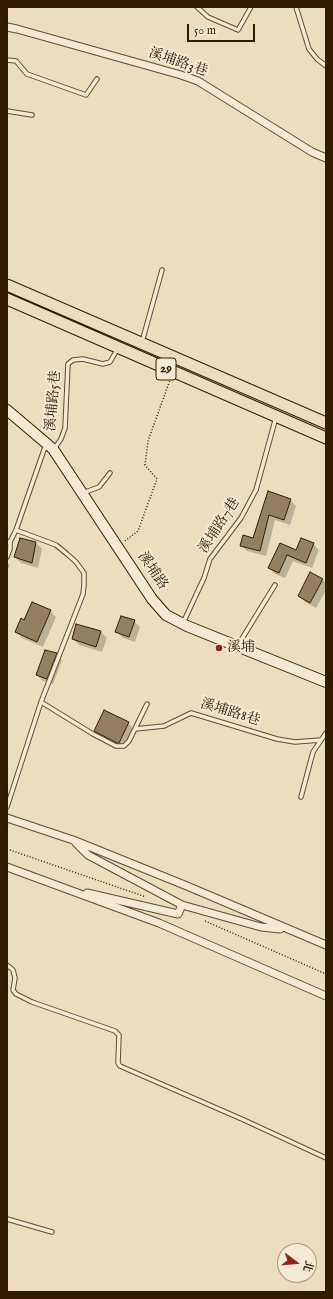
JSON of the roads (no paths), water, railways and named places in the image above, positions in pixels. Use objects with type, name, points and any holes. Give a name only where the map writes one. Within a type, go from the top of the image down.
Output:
[{"type":"main road","name":"29","points":[[7,285],[326,423]]},
{"type":"main road","name":"29","points":[[7,298],[326,438]]},
{"type":"street","name":"溪埔路3巷","points":[[7,27],[181,75],[198,82],[312,152],[326,158]]},
{"type":"street","name":"溪埔路","points":[[7,410],[50,446],[152,599],[166,615],[183,624],[237,647],[326,682]]},
{"type":"street","points":[[7,818],[73,840],[188,886],[326,945]]},
{"type":"street","points":[[73,840],[88,855],[182,905],[261,927],[289,930]]},
{"type":"street","points":[[7,867],[159,923],[326,996]]},
{"type":"street","points":[[71,890],[91,893],[178,914],[182,905]]},
{"type":"lane","points":[[200,8],[208,17],[238,30],[251,7]]},
{"type":"lane","points":[[296,7],[309,49],[317,59],[326,66]]},
{"type":"lane","points":[[7,60],[16,61],[27,74],[86,96],[97,79]]},
{"type":"lane","points":[[7,111],[32,115]]},
{"type":"lane","points":[[142,343],[162,270]]},
{"type":"lane","name":"溪埔路5巷","points":[[50,446],[61,439],[65,428],[68,364],[73,360],[83,359],[103,364],[110,362],[118,347]]},
{"type":"lane","name":"溪埔路7巷","points":[[183,624],[204,578],[210,559],[241,518],[256,490],[276,416]]},
{"type":"lane","points":[[7,557],[10,549],[8,542],[16,530],[50,446]]},
{"type":"lane","points":[[82,494],[100,487],[110,473]]},
{"type":"lane","points":[[7,807],[41,702],[83,594],[84,573],[76,562],[56,545],[16,530]]},
{"type":"lane","points":[[237,647],[275,585]]},
{"type":"lane","points":[[41,702],[93,734],[116,746],[124,746],[129,740],[147,704]]},
{"type":"lane","name":"溪埔路8巷","points":[[135,729],[164,726],[191,713],[277,739],[295,742],[321,740]]},
{"type":"lane","points":[[301,797],[313,752],[326,733]]},
{"type":"lane","points":[[7,965],[13,970],[15,978],[13,990],[16,994],[32,1002],[115,1031],[119,1035],[118,1063],[120,1066],[244,1120],[326,1158]]},
{"type":"lane","points":[[7,1219],[52,1232]]},
{"type":"place","name":"溪埔","points":[[219,648]]}]
